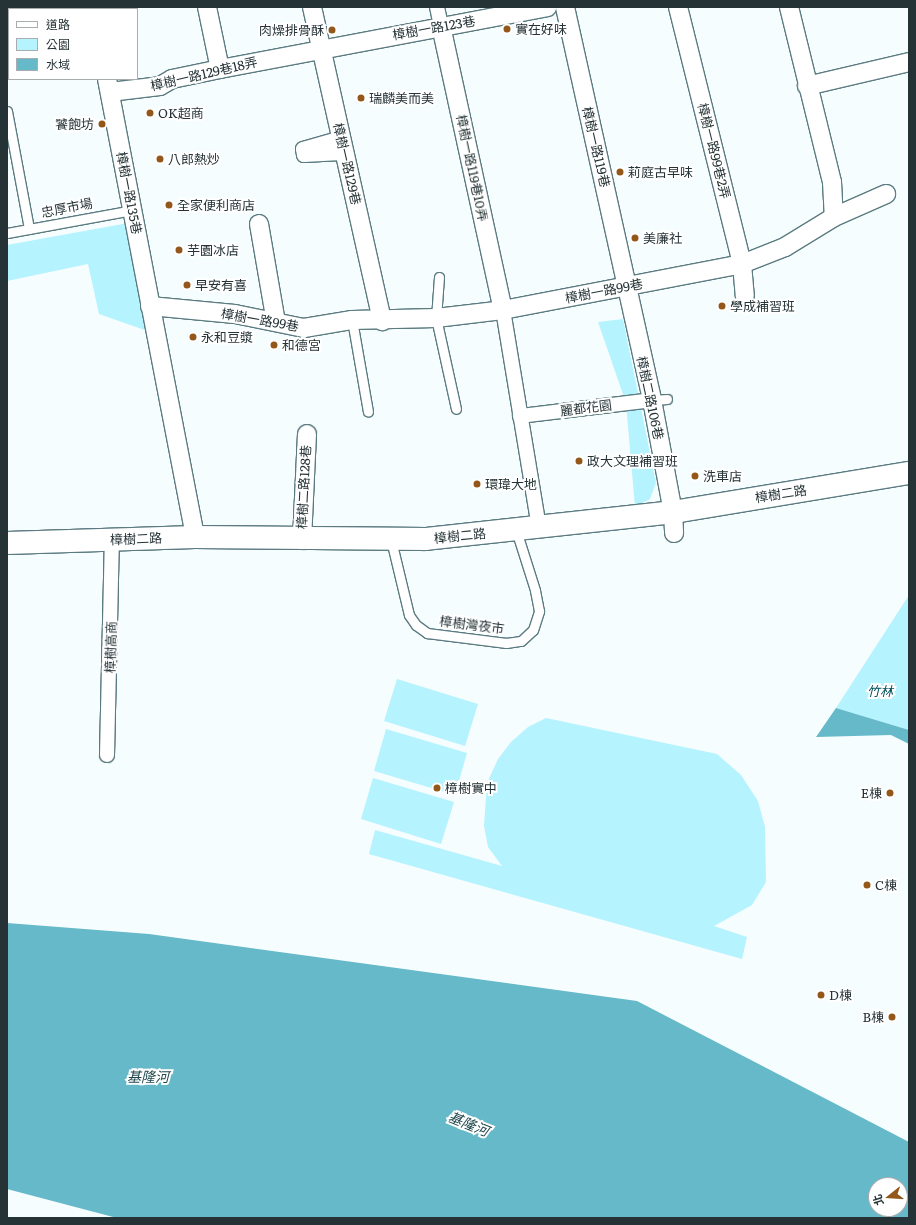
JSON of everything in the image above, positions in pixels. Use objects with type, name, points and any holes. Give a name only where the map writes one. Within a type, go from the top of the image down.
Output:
[{"type":"street","points":[[207,7],[220,69]]},
{"type":"street","name":"樟樹一路129巷","points":[[312,7],[341,145],[382,321]]},
{"type":"street","points":[[437,7],[441,26]]},
{"type":"street","name":"樟樹一路123巷","points":[[321,48],[547,7]]},
{"type":"street","name":"樟樹一路119巷","points":[[565,7],[627,287]]},
{"type":"street","name":"樟樹一路99巷2弄","points":[[678,7],[742,264],[745,296]]},
{"type":"street","points":[[789,7],[807,86],[832,182],[834,217]]},
{"type":"street","name":"樟樹一路119巷10弄","points":[[441,26],[503,310]]},
{"type":"street","name":"樟樹一路129巷18弄","points":[[108,86],[160,86],[172,79],[321,48]]},
{"type":"street","points":[[807,86],[909,62]]},
{"type":"street","name":"樟樹一路135巷","points":[[108,86],[195,537]]},
{"type":"street","name":"樟樹一路99巷","points":[[150,306],[234,314],[304,328],[352,320],[382,321],[436,318],[503,310],[742,264],[785,247],[834,217],[886,194]]},
{"type":"street","points":[[259,224],[276,322]]},
{"type":"street","name":"樟樹二路106巷","points":[[627,287],[659,400],[673,512],[674,533]]},
{"type":"street","points":[[503,310],[539,527]]},
{"type":"street","name":"麗都花園","points":[[520,416],[659,400]]},
{"type":"street","name":"樟樹二路128巷","points":[[302,540],[307,434]]},
{"type":"street","name":"樟樹二路","points":[[7,543],[195,537],[302,540],[426,540],[673,512],[909,473]]},
{"type":"street","name":"樟樹高商","points":[[107,755],[112,540]]},
{"type":"lane","points":[[7,111],[30,228]]},
{"type":"lane","name":"忠厚市場","points":[[7,233],[132,210]]},
{"type":"lane","points":[[439,277],[436,318],[456,409]]},
{"type":"lane","points":[[352,320],[368,412]]},
{"type":"lane","name":"樟樹灣夜市","points":[[391,540],[410,615],[416,625],[427,632],[506,643],[521,641],[534,630],[539,611],[535,590],[516,530]]},
{"type":"green space","points":[[134,222],[156,334],[99,314],[88,264],[7,281],[7,245]]},
{"type":"green space","points":[[623,319],[656,483],[650,499],[635,507],[626,403],[598,322]]},
{"type":"green space","name":"竹林","points":[[909,595],[909,730],[836,708]]},
{"type":"green space","points":[[397,679],[478,704],[465,746],[384,721]]},
{"type":"green space","points":[[546,718],[717,754],[741,775],[758,801],[765,827],[766,882],[752,905],[714,926],[747,937],[742,959],[369,854],[375,830],[502,866],[488,847],[484,826],[487,783],[498,759],[511,742],[528,727]]},
{"type":"green space","points":[[386,729],[467,753],[455,795],[374,771]]},
{"type":"green space","points":[[373,778],[454,802],[441,844],[361,819]]},
{"type":"water","points":[[836,708],[909,730],[909,744],[891,735],[816,737]]},
{"type":"water","name":"基隆河","points":[[7,923],[149,934],[637,1001],[909,1142],[909,1218],[117,1218],[7,1189]]},
{"type":"place","name":"實在好味","points":[[507,29]]},
{"type":"place","name":"肉燥排骨酥","points":[[332,30]]},
{"type":"place","name":"瑞麟美而美","points":[[361,98]]},
{"type":"place","name":"OK超商","points":[[150,113]]},
{"type":"place","name":"饕飽坊","points":[[102,124]]},
{"type":"place","name":"八郎熱炒","points":[[160,159]]},
{"type":"place","name":"莉庭古早味","points":[[620,172]]},
{"type":"place","name":"全家便利商店","points":[[169,205]]},
{"type":"place","name":"美廉社","points":[[635,238]]},
{"type":"place","name":"芋園冰店","points":[[179,250]]},
{"type":"place","name":"早安有喜","points":[[187,285]]},
{"type":"place","name":"學成補習班","points":[[722,306]]},
{"type":"place","name":"永和豆漿","points":[[193,337]]},
{"type":"place","name":"和德宮","points":[[274,345]]},
{"type":"place","name":"政大文理補習班","points":[[579,461]]},
{"type":"place","name":"洗車店","points":[[695,476]]},
{"type":"place","name":"環瑋大地","points":[[477,484]]},
{"type":"place","name":"樟樹實中","points":[[437,788]]},
{"type":"place","name":"E棟","points":[[890,793]]},
{"type":"place","name":"C棟","points":[[867,885]]},
{"type":"place","name":"D棟","points":[[821,995]]},
{"type":"place","name":"B棟","points":[[892,1017]]}]
